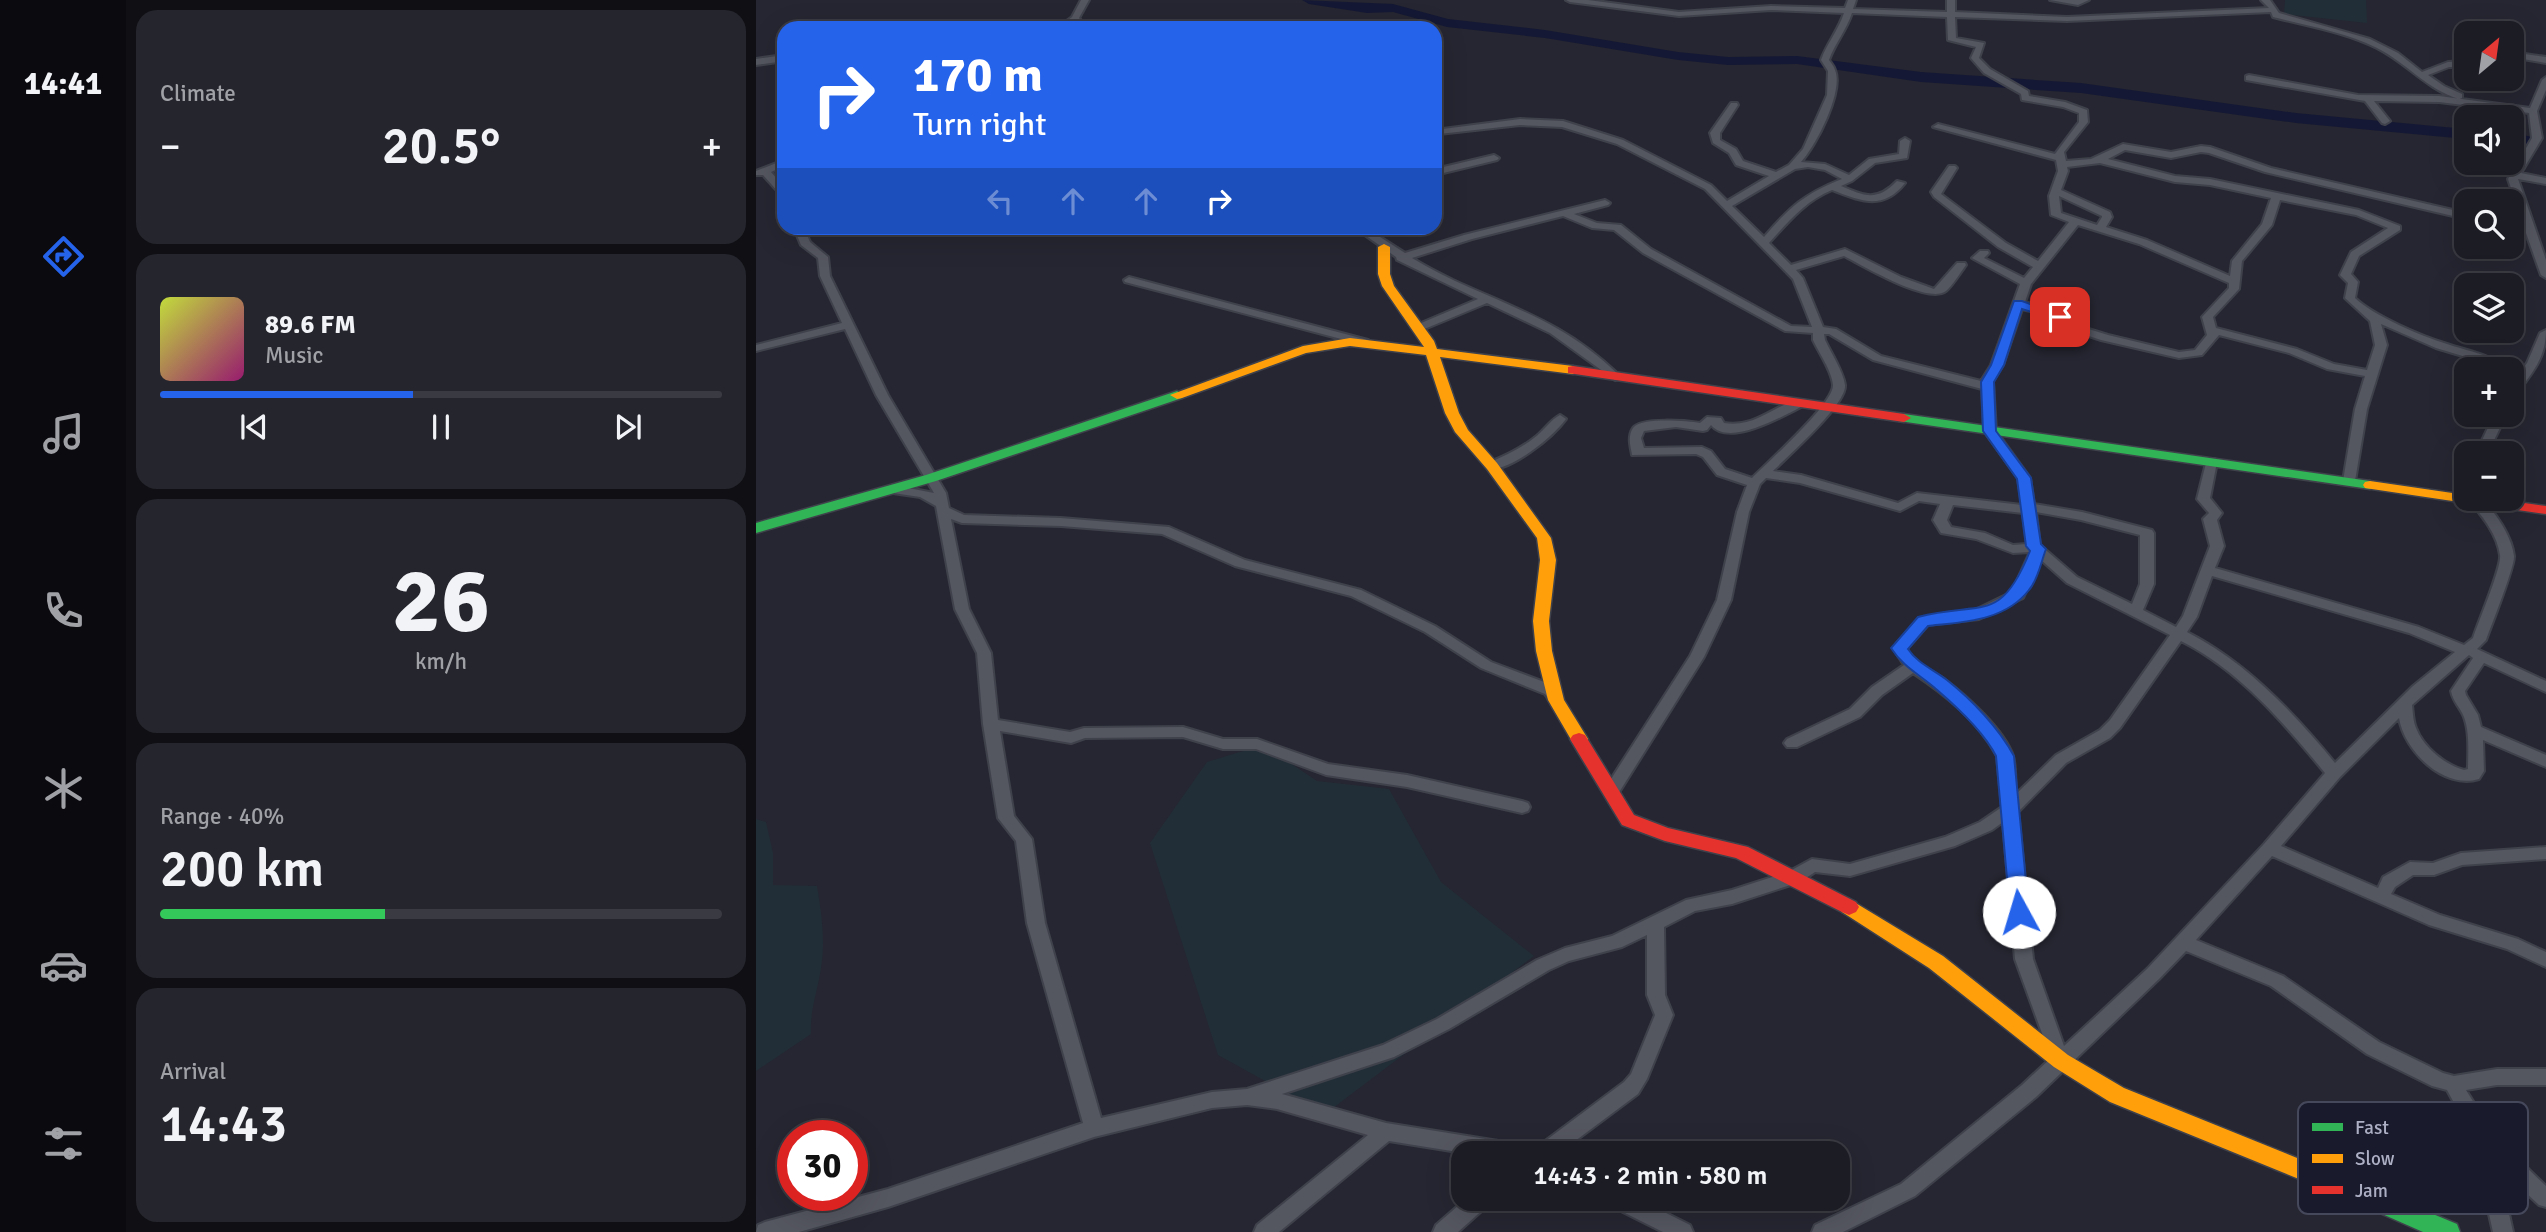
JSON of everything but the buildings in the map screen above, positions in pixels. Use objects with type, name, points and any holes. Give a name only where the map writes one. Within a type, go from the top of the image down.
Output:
[{"type":"street","points":[[1071,21],[1085,0]]},
{"type":"street","points":[[1570,0],[1668,12],[1771,8],[2140,18],[2272,10]]},
{"type":"street","points":[[1676,0],[1664,9],[1692,23]]},
{"type":"street","points":[[1728,204],[1793,167],[1807,150],[1831,95],[1832,71],[1825,60],[1849,12],[1852,0]]},
{"type":"street","points":[[1951,0],[1952,40],[1981,45],[1975,58],[1987,71],[2025,93],[2025,98],[2084,112],[2080,128],[2061,146],[2053,212],[2074,223],[2151,245],[2235,282]]},
{"type":"street","points":[[2040,17],[2042,6],[2047,0]]},
{"type":"street","points":[[2054,0],[2076,3],[2085,0]]},
{"type":"street","points":[[2264,0],[2271,4],[2272,10],[2279,16],[2343,30],[2397,57],[2425,80],[2456,95],[2494,105]]},
{"type":"street","points":[[1075,18],[1078,21]]},
{"type":"street","points":[[2524,56],[2546,60]]},
{"type":"street","points":[[756,62],[777,59]]},
{"type":"street","points":[[2425,80],[2424,74],[2432,69],[2454,66]]},
{"type":"street","points":[[2249,78],[2367,99],[2439,99],[2494,105]]},
{"type":"street","points":[[2524,158],[2537,138],[2533,111],[2546,80]]},
{"type":"street","points":[[2367,99],[2385,121]]},
{"type":"street","points":[[1734,105],[1715,133],[1716,141],[1733,151],[1739,163],[1778,176]]},
{"type":"street","points":[[2524,110],[2533,111]]},
{"type":"street","points":[[1442,131],[1520,122],[1563,124],[1620,142],[1708,187],[1791,268],[1839,383],[1838,395],[1758,479],[1743,512],[1724,600],[1697,657],[1612,790]]},
{"type":"street","points":[[1938,127],[2084,166],[2103,160],[2123,147],[2171,155],[2202,149],[2268,170],[2454,213]]},
{"type":"street","points":[[1765,242],[1791,212],[1816,193],[1849,179],[1872,162],[1904,156],[1905,141]]},
{"type":"street","points":[[1442,170],[1494,158]]},
{"type":"street","points":[[2103,160],[2160,176],[2210,182],[2359,213],[2396,228],[2355,254],[2345,275],[2353,282],[2350,298],[2372,316],[2440,346],[2477,357]]},
{"type":"street","points":[[1793,167],[1809,164],[1825,166],[1849,179]]},
{"type":"street","points":[[777,166],[760,172],[777,187]]},
{"type":"street","points":[[1952,168],[1937,195],[2002,245],[2038,266]]},
{"type":"street","points":[[2514,175],[2514,185],[2539,240],[2546,275]]},
{"type":"street","points":[[2519,175],[2546,181]]},
{"type":"street","points":[[1832,186],[1872,200],[1888,197],[1900,183]]},
{"type":"street","points":[[2055,191],[2106,214],[2107,217],[2099,230]]},
{"type":"street","points":[[2018,304],[2053,314],[2098,336],[2179,355],[2189,355],[2204,349],[2213,335],[2207,317],[2229,296],[2235,282],[2237,261],[2267,225],[2276,197]]},
{"type":"street","points":[[1401,258],[1468,237],[1605,203]]},
{"type":"street","points":[[1563,213],[1596,226],[1617,227],[1647,251],[1783,326],[1832,331],[1877,358],[1989,387]]},
{"type":"street","points":[[2061,1061],[2033,991],[2024,959],[2005,756],[1997,741],[1943,686],[1914,665],[1900,648],[1918,625],[1932,619],[1974,616],[2007,602],[2024,587],[2036,548],[2024,478],[1990,431],[1987,382],[1997,365],[2026,284],[2074,223]]},
{"type":"street","points":[[2524,230],[2539,240]]},
{"type":"street","points":[[802,235],[805,243],[823,257],[825,276],[882,395],[940,493],[962,608],[984,653],[991,724],[1006,818],[1024,839],[1036,923],[1094,1128]]},
{"type":"street","points":[[1369,235],[1401,258],[1556,330],[1615,377]]},
{"type":"street","points":[[1384,247],[1384,274],[1388,286],[1429,341],[1457,422],[1544,538],[1548,560],[1541,621],[1544,651],[1556,700]]},
{"type":"street","points":[[1791,268],[1844,252],[1903,282],[1934,292],[1941,290],[1961,265]]},
{"type":"street","points":[[1984,253],[1977,258],[2026,284]]},
{"type":"street","points":[[1129,280],[1366,342],[2454,497]]},
{"type":"street","points":[[1418,328],[1488,299]]},
{"type":"street","points":[[2349,481],[2361,409],[2381,345],[2379,329],[2372,316]]},
{"type":"street","points":[[756,348],[849,324]]},
{"type":"street","points":[[2212,330],[2292,351],[2371,380]]},
{"type":"street","points":[[2524,371],[2533,363],[2546,333]]},
{"type":"street","points":[[756,528],[931,478],[1137,411],[1287,354],[1334,344],[1366,342]]},
{"type":"street","points":[[1797,404],[1750,426],[1724,428],[1718,426],[1717,421],[1707,421],[1703,427],[1676,423],[1639,428],[1635,438],[1638,452],[1698,450],[1707,454],[1721,472],[1758,479],[1801,480],[1900,507],[1917,497],[2028,508],[2082,516],[2147,533],[2147,584],[2136,611]]},
{"type":"street","points":[[1492,466],[1533,446],[1551,432],[1560,419]]},
{"type":"street","points":[[1247,1097],[1388,1051],[1443,1024],[1543,965],[1565,955],[1616,942],[1692,905],[1732,897],[1794,877],[1812,865],[1850,870],[1949,842],[1986,826],[2011,809],[2061,759],[2105,734],[2180,634],[2217,546],[2210,519],[2216,513],[2203,499],[2211,462]]},
{"type":"street","points":[[893,489],[924,495],[962,519],[1061,522],[1164,530],[1240,563],[1356,593],[1430,629],[1486,665],[1550,690],[1628,820],[1686,840],[1741,852],[1794,877],[1936,962],[2061,1061],[2117,1095],[2298,1168]]},
{"type":"street","points":[[1948,501],[1940,520],[1946,530],[1982,536],[1991,543],[2023,551],[2036,548]]},
{"type":"street","points":[[2524,507],[2546,510]]},
{"type":"street","points":[[2404,704],[2410,732],[2430,757],[2456,774],[2466,777],[2476,771],[2474,730],[2470,713],[2459,700],[2458,691],[2508,558],[2503,541],[2487,511]]},
{"type":"street","points":[[2036,548],[2072,580],[2180,634],[2237,671],[2292,723],[2334,773]]},
{"type":"street","points":[[2207,570],[2414,630],[2471,652],[2546,687]]},
{"type":"street","points":[[1822,1232],[1908,1190],[1929,1175],[2061,1061],[2183,942],[2270,848],[2334,773],[2404,704],[2471,652]]},
{"type":"street","points":[[1792,743],[1855,713],[1877,691],[1914,665]]},
{"type":"street","points":[[991,724],[1071,738],[1084,733],[1183,732],[1223,744],[1263,745],[1326,769],[1407,781],[1522,807]]},
{"type":"street","points":[[2474,730],[2546,761]]},
{"type":"street","points":[[2270,848],[2381,897],[2460,929],[2512,944],[2546,960]]},
{"type":"street","points":[[2381,897],[2389,882],[2410,868],[2434,869],[2461,859],[2546,853]]},
{"type":"street","points":[[1559,1141],[1638,1079],[1664,1015],[1656,995],[1655,922]]},
{"type":"street","points":[[2183,942],[2277,981],[2373,1048],[2429,1076],[2454,1084],[2497,1077],[2546,1077]]},
{"type":"street","points":[[2454,1084],[2462,1102]]},
{"type":"street","points":[[765,1232],[888,1198],[1094,1128],[1212,1100],[1247,1097],[1278,1101],[1387,1132],[1451,1142]]},
{"type":"street","points":[[1264,1232],[1387,1132]]},
{"type":"street","points":[[2528,1183],[2546,1198]]},
{"type":"street","points":[[1444,1232],[1467,1211]]},
{"type":"street","points":[[1642,1211],[1683,1232]]},
{"type":"street","points":[[2407,1214],[2449,1232]]},
{"type":"street","points":[[2501,1214],[2503,1232]]},
{"type":"shaded area","points":[[2285,0],[2366,0],[2367,23],[2284,14]]},
{"type":"shaded area","points":[[1263,745],[1317,781],[1389,789],[1441,882],[1534,956],[1325,1114],[1218,1055],[1150,843],[1207,762]]},
{"type":"shaded area","points":[[756,819],[766,822],[773,853],[773,885],[817,886],[823,941],[811,1034],[756,1071]]},
{"type":"waterway","points":[[1309,0],[1367,9],[1393,8],[1440,21]]},
{"type":"waterway","points":[[1442,22],[1545,34],[1678,56],[1728,61],[1797,60],[1921,77],[2081,88],[2296,118],[2454,133]]},
{"type":"traffic: fast","points":[[756,528],[931,478],[1177,395]]},
{"type":"traffic: fast","points":[[1904,418],[2370,485]]},
{"type":"traffic: fast","points":[[2407,1214],[2449,1232]]},
{"type":"traffic: slow","points":[[1384,247],[1384,274],[1388,286],[1428,341],[1452,413],[1462,432],[1492,466],[1544,538],[1548,560],[1541,621],[1544,651],[1556,700],[1579,739]]},
{"type":"traffic: slow","points":[[1177,395],[1303,350],[1350,342],[1573,370]]},
{"type":"traffic: slow","points":[[2370,485],[2454,497]]},
{"type":"traffic: slow","points":[[1849,907],[1936,962],[2061,1061],[2117,1095],[2298,1168]]},
{"type":"traffic: jam","points":[[1573,370],[1904,418]]},
{"type":"traffic: jam","points":[[2524,507],[2546,510]]},
{"type":"traffic: jam","points":[[1579,739],[1628,820],[1665,834],[1741,852],[1849,907]]},
{"type":"route","points":[[2019,912],[2005,756],[1997,741],[1943,686],[1907,660],[1900,648],[1924,621],[1974,616],[2018,596],[2024,587],[2039,549],[2034,546],[2030,528],[2028,492],[2024,478],[1990,431],[1987,382],[1997,365],[2018,304],[2060,317]]}]
